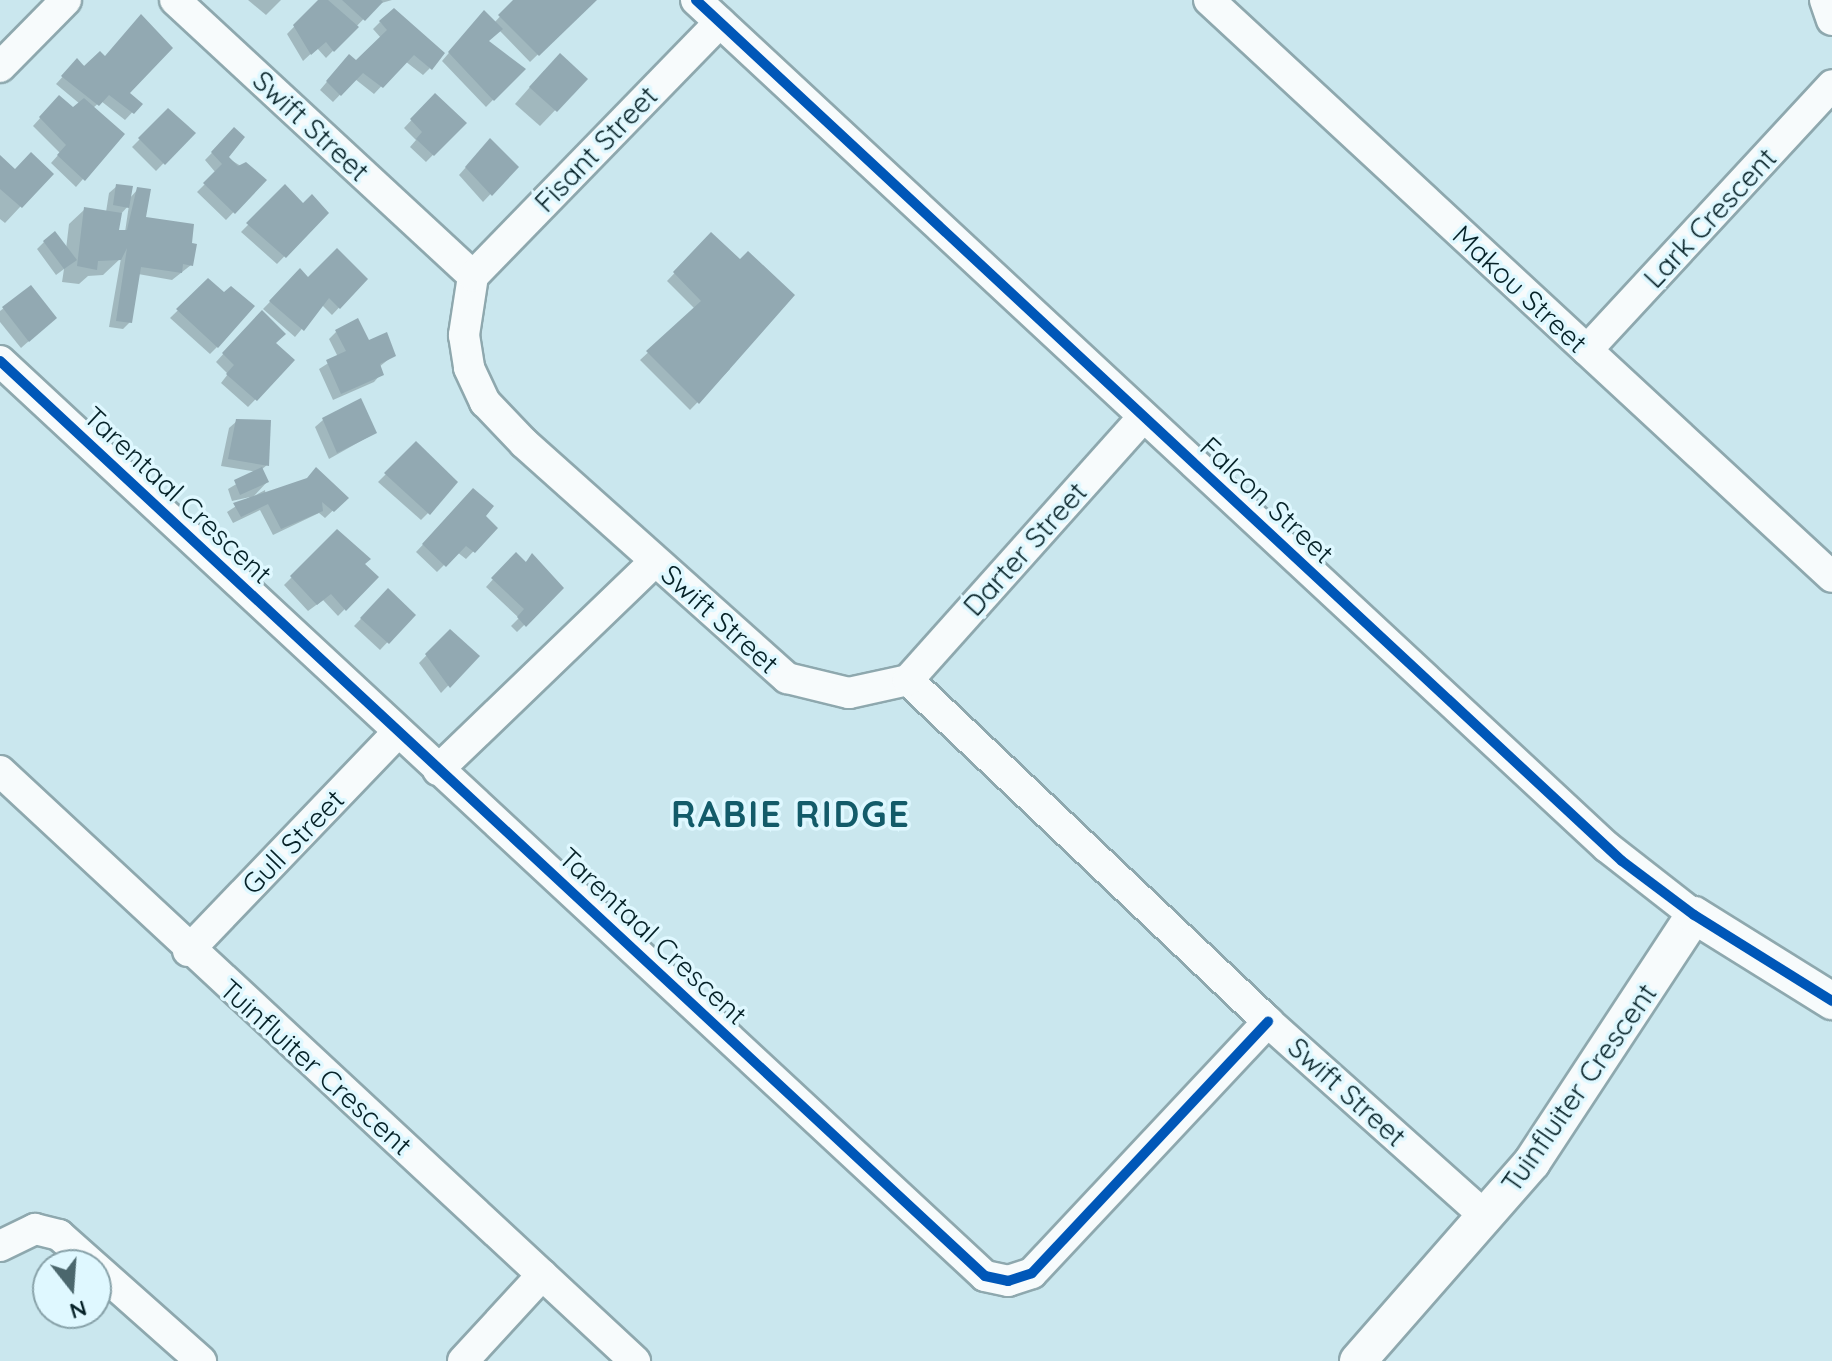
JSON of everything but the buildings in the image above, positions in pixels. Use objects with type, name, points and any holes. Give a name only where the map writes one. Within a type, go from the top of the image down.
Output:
[{"type":"street","points":[[0,67],[66,0]]},
{"type":"street","name":"Swift Street","points":[[175,0],[473,276],[464,347],[485,402],[655,561],[768,663],[802,685],[849,693],[908,680],[1268,1022],[1485,1216]]},
{"type":"street","name":"Falcon Street","points":[[696,0],[1607,847],[1694,915],[1832,1001]]},
{"type":"street","name":"Makou Street","points":[[1209,0],[1587,350],[1827,563]]},
{"type":"street","points":[[1825,0],[1832,20]]},
{"type":"street","name":"Fisant Street","points":[[473,276],[720,22]]},
{"type":"street","name":"Lark Crescent","points":[[1587,350],[1832,85]]},
{"type":"street","name":"Tarentaal Crescent","points":[[0,361],[978,1271],[996,1280],[1032,1273],[1268,1022]]},
{"type":"street","name":"Darter Street","points":[[908,680],[1143,417]]},
{"type":"street","points":[[438,770],[655,561]]},
{"type":"street","name":"Gull Street","points":[[188,951],[397,733]]},
{"type":"street","name":"Tuinfluiter Crescent","points":[[0,771],[188,951],[635,1361]]},
{"type":"street","name":"Tuinfluiter Crescent","points":[[1358,1361],[1485,1216],[1569,1110],[1694,915]]},
{"type":"street","points":[[0,1246],[35,1229],[59,1235],[201,1361]]},
{"type":"street","points":[[463,1361],[542,1275]]},
{"type":"cycle path","points":[[696,0],[1622,861],[1694,915],[1832,1001]]},
{"type":"cycle path","points":[[0,361],[985,1276],[1008,1281],[1032,1273],[1268,1022]]},
{"type":"district","name":"RABIE RIDGE","points":[[791,814]]}]
